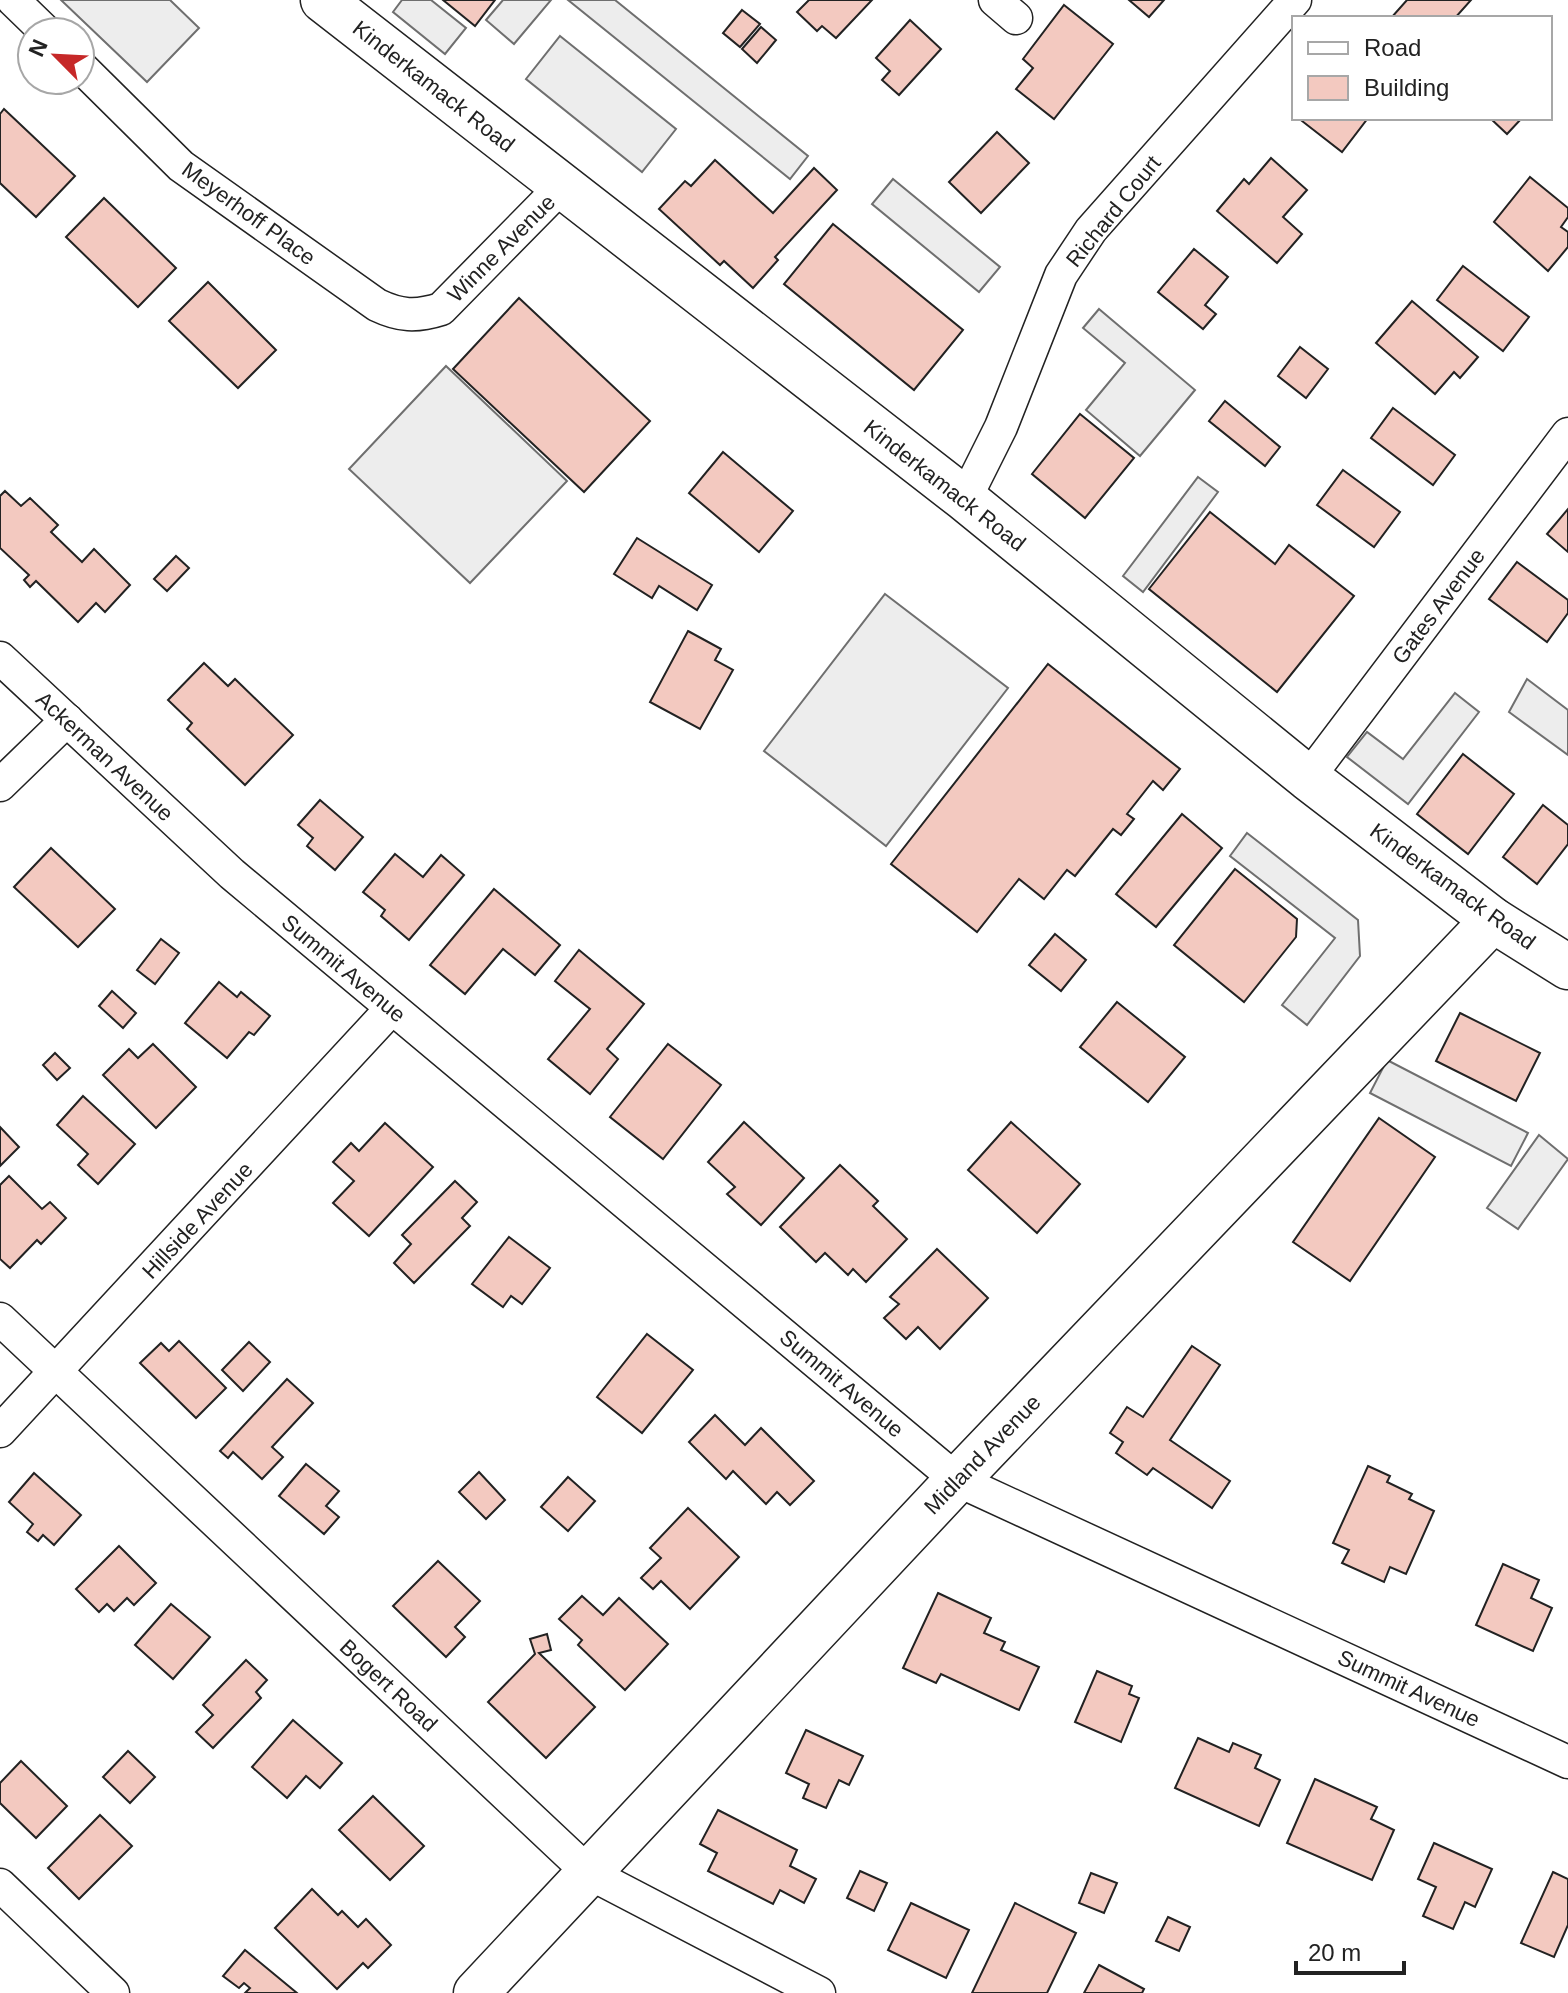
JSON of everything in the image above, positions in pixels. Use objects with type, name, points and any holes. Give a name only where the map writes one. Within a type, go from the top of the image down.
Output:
[{"type":"main road","name":"Kinderkamack Road","points":[[323,0],[965,499],[1308,778],[1493,920],[1568,967]]},
{"type":"main road","name":"Midland Avenue","points":[[476,1993],[957,1480],[1493,920]]},
{"type":"street","points":[[13,0],[30,16]]},
{"type":"street","name":"Richard Court","points":[[965,499],[1011,405],[1061,275],[1076,252],[1091,230],[1295,0]]},
{"type":"street","name":"Meyerhoff Place","points":[[96,82],[181,166],[377,305],[403,315],[419,316],[441,309]]},
{"type":"street","name":"Winne Avenue","points":[[441,309],[562,186]]},
{"type":"street","name":"Gates Avenue","points":[[1308,778],[1568,434]]},
{"type":"street","name":"Ackerman Avenue","points":[[0,658],[211,854]]},
{"type":"street","points":[[0,785],[67,720]]},
{"type":"street","name":"Summit Avenue","points":[[211,854],[957,1480],[1568,1762]]},
{"type":"street","name":"Hillside Avenue","points":[[0,1431],[392,1008]]},
{"type":"street","name":"Bogert Road","points":[[0,1319],[589,1873],[819,1993]]},
{"type":"street","points":[[0,1885],[113,1993]]},
{"type":"shaded area","points":[[61,0],[170,0],[199,28],[147,82],[96,33],[96,16],[78,16]]},
{"type":"shaded area","points":[[402,0],[431,0],[466,28],[445,54],[393,12]]},
{"type":"shaded area","points":[[503,0],[551,0],[514,44],[486,20]]},
{"type":"shaded area","points":[[568,0],[615,0],[808,156],[790,179]]},
{"type":"shaded area","points":[[560,36],[676,129],[642,172],[526,79]]},
{"type":"shaded area","points":[[893,179],[1000,267],[979,292],[872,204]]},
{"type":"shaded area","points":[[1099,309],[1195,390],[1140,456],[1086,410],[1125,363],[1083,328]]},
{"type":"shaded area","points":[[446,366],[567,481],[470,583],[349,469]]},
{"type":"shaded area","points":[[1198,477],[1218,492],[1143,592],[1123,576]]},
{"type":"shaded area","points":[[885,594],[1008,688],[886,846],[764,751]]},
{"type":"shaded area","points":[[1527,679],[1568,710],[1568,755],[1509,712]]},
{"type":"shaded area","points":[[1455,693],[1479,712],[1408,804],[1347,757],[1367,732],[1403,759]]},
{"type":"shaded area","points":[[1247,833],[1358,920],[1360,956],[1307,1025],[1282,1005],[1335,938],[1230,856]]},
{"type":"shaded area","points":[[1387,1060],[1528,1133],[1511,1166],[1370,1093]]},
{"type":"shaded area","points":[[1539,1135],[1568,1159],[1518,1229],[1487,1208]]},
{"type":"building","points":[[443,0],[495,0],[475,26]]},
{"type":"building","points":[[809,0],[872,0],[836,38],[822,26],[817,31],[797,12]]},
{"type":"building","points":[[1129,0],[1164,0],[1149,17]]},
{"type":"building","points":[[1407,0],[1471,0],[1457,16],[1393,16]]},
{"type":"building","points":[[1064,5],[1113,44],[1054,119],[1016,89],[1033,68],[1023,59]]},
{"type":"building","points":[[742,10],[760,24],[740,47],[723,33]]},
{"type":"building","points":[[910,20],[941,49],[899,95],[882,80],[890,71],[876,58]]},
{"type":"building","points":[[761,27],[776,40],[757,63],[742,49]]},
{"type":"building","points":[[4,109],[75,176],[36,217],[0,183],[0,114]]},
{"type":"building","points":[[1303,120],[1366,120],[1342,152]]},
{"type":"building","points":[[1492,120],[1520,120],[1507,134]]},
{"type":"building","points":[[997,132],[1029,163],[981,213],[949,182]]},
{"type":"building","points":[[1271,158],[1307,190],[1283,217],[1302,234],[1277,263],[1217,211],[1244,179],[1249,184]]},
{"type":"building","points":[[715,160],[773,213],[814,168],[837,190],[775,257],[778,260],[753,288],[724,261],[720,265],[659,209],[685,181],[691,186]]},
{"type":"building","points":[[1530,177],[1568,208],[1568,217],[1561,227],[1568,232],[1568,247],[1548,271],[1494,222]]},
{"type":"building","points":[[104,198],[176,268],[138,307],[66,237]]},
{"type":"building","points":[[833,224],[963,330],[914,390],[784,284]]},
{"type":"building","points":[[1194,249],[1228,277],[1205,305],[1216,314],[1203,329],[1158,292]]},
{"type":"building","points":[[1463,266],[1529,317],[1503,351],[1437,300]]},
{"type":"building","points":[[208,282],[276,350],[238,388],[169,321]]},
{"type":"building","points":[[519,298],[650,421],[584,492],[453,369]]},
{"type":"building","points":[[1412,301],[1478,357],[1460,378],[1454,372],[1435,394],[1376,343]]},
{"type":"building","points":[[1300,347],[1328,369],[1306,398],[1278,376]]},
{"type":"building","points":[[1225,401],[1280,447],[1265,466],[1209,421]]},
{"type":"building","points":[[1393,408],[1455,455],[1433,485],[1371,438]]},
{"type":"building","points":[[1080,414],[1134,458],[1085,518],[1032,474]]},
{"type":"building","points":[[723,452],[793,511],[759,552],[689,493]]},
{"type":"building","points":[[1343,470],[1400,512],[1374,547],[1317,505]]},
{"type":"building","points":[[5,491],[21,506],[30,498],[58,525],[51,532],[82,562],[94,549],[130,585],[105,612],[96,603],[78,622],[36,581],[30,587],[24,580],[29,575],[0,548],[0,496]]},
{"type":"building","points":[[1568,509],[1568,552],[1547,534]]},
{"type":"building","points":[[1210,512],[1275,564],[1289,545],[1354,596],[1277,692],[1149,589]]},
{"type":"building","points":[[637,538],[712,585],[697,610],[659,586],[652,598],[614,574]]},
{"type":"building","points":[[176,556],[189,568],[167,591],[154,579]]},
{"type":"building","points":[[1517,562],[1568,600],[1568,613],[1547,642],[1489,599]]},
{"type":"building","points":[[688,631],[721,649],[715,660],[733,670],[700,729],[650,702]]},
{"type":"building","points":[[204,663],[228,686],[235,679],[293,735],[245,785],[187,729],[192,723],[168,700]]},
{"type":"building","points":[[1048,664],[1180,769],[1163,790],[1153,781],[1127,814],[1134,819],[1121,835],[1113,829],[1075,876],[1067,870],[1044,899],[1019,879],[977,932],[891,864]]},
{"type":"building","points":[[1463,754],[1514,794],[1468,854],[1417,814]]},
{"type":"building","points":[[320,800],[363,837],[335,870],[307,846],[313,838],[298,825]]},
{"type":"building","points":[[1543,805],[1568,825],[1568,844],[1537,884],[1503,857]]},
{"type":"building","points":[[1182,814],[1222,848],[1156,927],[1116,894]]},
{"type":"building","points":[[51,848],[115,909],[78,947],[14,887]]},
{"type":"building","points":[[395,854],[423,877],[441,855],[464,875],[409,940],[381,916],[385,910],[363,892]]},
{"type":"building","points":[[1235,869],[1297,919],[1296,937],[1244,1002],[1174,945]]},
{"type":"building","points":[[494,889],[560,945],[535,975],[503,949],[465,994],[430,965]]},
{"type":"building","points":[[1055,934],[1086,960],[1061,991],[1029,965]]},
{"type":"building","points":[[161,939],[179,953],[155,984],[137,970]]},
{"type":"building","points":[[579,950],[644,1004],[607,1049],[618,1059],[590,1094],[548,1059],[590,1009],[555,981]]},
{"type":"building","points":[[219,982],[237,997],[241,992],[270,1016],[254,1035],[249,1032],[227,1058],[185,1023]]},
{"type":"building","points":[[112,991],[136,1013],[123,1028],[99,1006]]},
{"type":"building","points":[[1117,1002],[1185,1057],[1148,1102],[1080,1047]]},
{"type":"building","points":[[1460,1013],[1540,1053],[1516,1101],[1436,1061]]},
{"type":"building","points":[[153,1044],[196,1087],[156,1128],[103,1075],[129,1049],[138,1058]]},
{"type":"building","points":[[668,1044],[721,1085],[663,1159],[610,1117]]},
{"type":"building","points":[[55,1053],[70,1068],[57,1080],[43,1065]]},
{"type":"building","points":[[83,1096],[135,1144],[98,1184],[78,1165],[88,1154],[57,1125]]},
{"type":"building","points":[[1379,1118],[1435,1157],[1350,1281],[1293,1242]]},
{"type":"building","points":[[744,1122],[804,1178],[761,1225],[727,1194],[735,1187],[708,1162]]},
{"type":"building","points":[[1011,1122],[1080,1184],[1037,1233],[968,1170]]},
{"type":"building","points":[[385,1123],[433,1167],[369,1236],[333,1203],[354,1181],[333,1162],[351,1143],[359,1151]]},
{"type":"building","points":[[0,1127],[19,1147],[0,1166]]},
{"type":"building","points":[[840,1165],[878,1201],[873,1206],[907,1239],[866,1282],[853,1269],[848,1275],[825,1253],[816,1262],[780,1227]]},
{"type":"building","points":[[9,1176],[42,1209],[50,1202],[66,1218],[41,1244],[37,1240],[10,1268],[0,1259],[0,1185]]},
{"type":"building","points":[[455,1181],[477,1202],[462,1218],[470,1226],[414,1283],[394,1263],[411,1244],[402,1235]]},
{"type":"building","points":[[509,1237],[550,1268],[522,1304],[511,1296],[503,1307],[472,1284]]},
{"type":"building","points":[[937,1249],[988,1298],[940,1349],[918,1327],[906,1339],[884,1318],[899,1304],[890,1297]]},
{"type":"building","points":[[647,1334],[693,1370],[642,1433],[597,1397]]},
{"type":"building","points":[[179,1341],[226,1388],[196,1418],[140,1363],[161,1343],[169,1351]]},
{"type":"building","points":[[249,1342],[270,1362],[243,1391],[222,1370]]},
{"type":"building","points":[[1192,1346],[1220,1365],[1170,1440],[1230,1481],[1212,1508],[1153,1468],[1147,1475],[1116,1453],[1123,1442],[1110,1433],[1127,1407],[1143,1417]]},
{"type":"building","points":[[287,1379],[313,1403],[272,1447],[283,1457],[262,1479],[233,1452],[228,1458],[220,1451]]},
{"type":"building","points":[[715,1415],[745,1445],[761,1428],[814,1481],[790,1505],[777,1492],[766,1504],[733,1471],[726,1479],[689,1442]]},
{"type":"building","points":[[306,1464],[339,1491],[326,1506],[339,1517],[324,1534],[279,1496]]},
{"type":"building","points":[[1368,1466],[1390,1476],[1387,1482],[1412,1494],[1409,1499],[1434,1511],[1406,1574],[1390,1567],[1384,1582],[1342,1563],[1349,1550],[1333,1543]]},
{"type":"building","points":[[479,1472],[505,1500],[486,1519],[459,1492]]},
{"type":"building","points":[[34,1473],[81,1515],[54,1545],[43,1535],[38,1541],[27,1532],[33,1524],[9,1502]]},
{"type":"building","points":[[568,1477],[595,1501],[568,1531],[541,1507]]},
{"type":"building","points":[[688,1508],[739,1557],[690,1609],[661,1581],[653,1589],[641,1578],[661,1558],[650,1548]]},
{"type":"building","points":[[119,1546],[156,1583],[134,1605],[127,1598],[114,1611],[107,1604],[99,1612],[76,1589]]},
{"type":"building","points":[[438,1561],[480,1601],[455,1627],[465,1637],[446,1657],[393,1606]]},
{"type":"building","points":[[1503,1564],[1539,1580],[1531,1598],[1552,1608],[1533,1651],[1476,1625]]},
{"type":"building","points":[[938,1593],[991,1618],[984,1633],[1005,1642],[1001,1650],[1039,1667],[1019,1710],[941,1674],[936,1683],[903,1668]]},
{"type":"building","points":[[582,1596],[603,1615],[619,1598],[668,1644],[625,1690],[578,1645],[582,1640],[559,1619]]},
{"type":"building","points":[[171,1604],[210,1637],[173,1679],[135,1645]]},
{"type":"building","points":[[547,1634],[551,1650],[539,1653],[595,1707],[546,1758],[488,1702],[535,1654],[530,1639]]},
{"type":"building","points":[[246,1660],[267,1680],[256,1692],[261,1698],[213,1748],[196,1732],[213,1715],[203,1705]]},
{"type":"building","points":[[1097,1671],[1132,1686],[1129,1694],[1139,1698],[1121,1742],[1075,1722]]},
{"type":"building","points":[[293,1720],[342,1763],[320,1788],[306,1776],[287,1798],[252,1767]]},
{"type":"building","points":[[806,1730],[863,1756],[849,1785],[839,1780],[826,1808],[803,1798],[809,1784],[786,1773]]},
{"type":"building","points":[[1198,1738],[1229,1752],[1233,1743],[1261,1755],[1255,1768],[1280,1780],[1259,1826],[1175,1788]]},
{"type":"building","points":[[128,1751],[155,1777],[130,1803],[103,1777]]},
{"type":"building","points":[[21,1761],[67,1806],[36,1838],[0,1803],[0,1783]]},
{"type":"building","points":[[1315,1779],[1377,1807],[1371,1819],[1394,1830],[1372,1880],[1287,1843]]},
{"type":"building","points":[[373,1796],[424,1846],[390,1880],[339,1830]]},
{"type":"building","points":[[718,1810],[797,1850],[790,1866],[816,1879],[804,1903],[780,1890],[773,1904],[708,1871],[717,1853],[700,1844]]},
{"type":"building","points":[[100,1815],[132,1846],[79,1899],[48,1868]]},
{"type":"building","points":[[1434,1843],[1492,1869],[1475,1907],[1465,1902],[1453,1929],[1423,1916],[1436,1887],[1418,1879]]},
{"type":"building","points":[[860,1871],[887,1883],[874,1911],[847,1898]]},
{"type":"building","points":[[1553,1872],[1568,1879],[1568,1925],[1554,1957],[1521,1943]]},
{"type":"building","points":[[1091,1873],[1117,1883],[1104,1913],[1079,1903]]},
{"type":"building","points":[[312,1889],[338,1915],[342,1911],[358,1927],[366,1919],[391,1945],[368,1968],[363,1963],[337,1989],[275,1928]]},
{"type":"building","points":[[911,1903],[969,1930],[946,1978],[888,1950]]},
{"type":"building","points":[[1015,1903],[1076,1933],[1047,1993],[972,1993]]},
{"type":"building","points":[[1168,1917],[1190,1927],[1179,1951],[1156,1941]]},
{"type":"building","points":[[245,1950],[297,1993],[245,1993],[250,1988],[244,1983],[239,1988],[223,1976]]},
{"type":"building","points":[[1099,1965],[1144,1989],[1142,1993],[1084,1993]]}]
